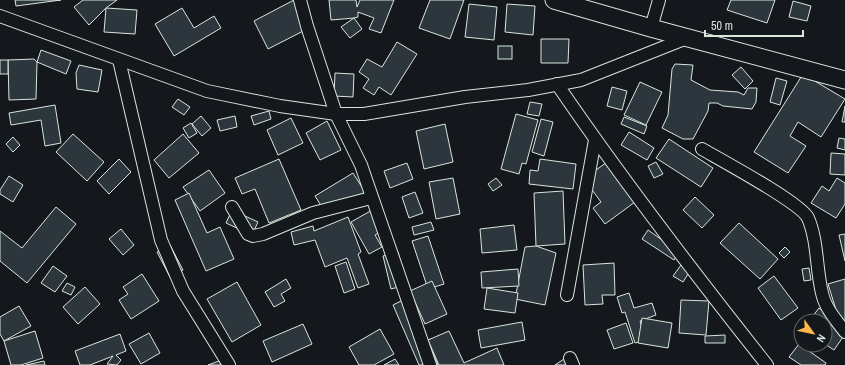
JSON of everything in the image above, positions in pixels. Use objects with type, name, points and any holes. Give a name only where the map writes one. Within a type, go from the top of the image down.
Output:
[{"type":"street","points":[[300,0],[336,114],[361,165],[371,198],[430,365]]},
{"type":"street","points":[[554,0],[687,38],[845,80]]},
{"type":"street","points":[[651,28],[659,0]]},
{"type":"street","points":[[0,16],[207,91],[280,106],[336,114],[364,114],[465,97],[528,90],[581,80],[687,38]]},
{"type":"street","points":[[119,60],[161,240],[183,291],[229,365]]},
{"type":"street","points":[[557,84],[595,140],[676,250],[767,365]]},
{"type":"street","points":[[567,295],[595,140]]},
{"type":"street","points":[[702,149],[794,203],[808,217],[815,247],[822,294],[828,309],[845,332]]},
{"type":"street","points":[[232,207],[248,234],[252,236],[264,234],[312,213],[371,198]]},
{"type":"building","points":[[15,0],[61,0],[16,6]]},
{"type":"building","points":[[83,0],[117,0],[106,8],[89,25],[74,7]]},
{"type":"building","points":[[294,0],[300,0],[313,26],[268,49],[254,21]]},
{"type":"building","points":[[329,0],[356,0],[357,7],[360,0],[394,0],[381,33],[369,29],[374,18],[358,12],[358,17],[331,20]]},
{"type":"building","points":[[430,0],[464,0],[450,39],[419,28]]},
{"type":"building","points":[[731,0],[775,0],[767,23],[727,10]]},
{"type":"building","points":[[793,1],[811,6],[807,21],[789,17]]},
{"type":"building","points":[[469,4],[497,7],[494,40],[465,37]]},
{"type":"building","points":[[507,4],[535,6],[533,35],[505,32]]},
{"type":"building","points":[[106,8],[137,10],[135,34],[104,32]]},
{"type":"building","points":[[182,8],[194,28],[214,16],[221,28],[174,56],[155,24]]},
{"type":"building","points":[[354,18],[362,29],[350,38],[341,27]]},
{"type":"building","points":[[541,39],[569,39],[568,63],[541,63]]},
{"type":"building","points":[[397,42],[417,54],[391,95],[379,87],[374,95],[363,88],[369,79],[359,72],[367,59],[382,67]]},
{"type":"building","points":[[498,46],[512,46],[512,59],[498,59]]},
{"type":"building","points":[[41,50],[71,61],[66,74],[37,62]]},
{"type":"building","points":[[34,59],[37,62],[36,99],[9,100],[8,60]]},
{"type":"building","points":[[0,60],[8,60],[8,74],[0,74]]},
{"type":"building","points":[[675,64],[693,65],[691,80],[710,90],[738,92],[744,95],[748,88],[757,88],[756,102],[752,109],[709,103],[708,111],[693,139],[683,139],[662,128],[668,115],[672,69]]},
{"type":"building","points":[[79,65],[102,70],[98,92],[77,89],[76,73]]},
{"type":"building","points":[[741,67],[753,81],[745,89],[732,75]]},
{"type":"building","points":[[335,73],[354,74],[353,97],[334,96]]},
{"type":"building","points":[[803,74],[845,99],[821,137],[798,122],[790,136],[806,146],[788,173],[754,152]]},
{"type":"building","points":[[776,78],[787,81],[780,105],[770,102]]},
{"type":"building","points":[[640,82],[662,92],[646,125],[624,115]]},
{"type":"building","points":[[612,87],[627,91],[622,110],[607,106]]},
{"type":"building","points":[[178,99],[190,107],[184,115],[172,107]]},
{"type":"building","points":[[530,102],[542,104],[539,116],[527,114]]},
{"type":"building","points":[[55,105],[61,143],[45,146],[41,120],[11,125],[9,113]]},
{"type":"building","points":[[845,106],[845,122],[842,122]]},
{"type":"building","points":[[269,111],[271,119],[254,125],[251,116]]},
{"type":"building","points":[[516,114],[538,120],[526,164],[522,163],[519,174],[501,169]]},
{"type":"building","points":[[201,116],[211,128],[202,136],[192,124]]},
{"type":"building","points":[[235,116],[237,127],[220,131],[217,120]]},
{"type":"building","points":[[624,117],[647,126],[644,134],[621,124]]},
{"type":"building","points":[[291,118],[303,143],[278,155],[267,130]]},
{"type":"building","points":[[541,119],[553,122],[544,156],[532,152]]},
{"type":"building","points":[[327,121],[341,150],[320,160],[306,133]]},
{"type":"building","points":[[191,123],[197,133],[189,138],[183,128]]},
{"type":"building","points":[[445,124],[453,162],[424,169],[416,131]]},
{"type":"building","points":[[629,132],[654,148],[647,160],[621,145]]},
{"type":"building","points":[[73,134],[104,162],[87,181],[56,152]]},
{"type":"building","points":[[183,134],[199,153],[169,178],[154,160]]},
{"type":"building","points":[[13,137],[20,145],[13,152],[6,144]]},
{"type":"building","points":[[839,138],[845,139],[845,150],[837,148]]},
{"type":"building","points":[[669,139],[713,168],[701,187],[656,158]]},
{"type":"building","points":[[831,153],[845,154],[845,175],[830,174]]},
{"type":"building","points":[[119,159],[131,172],[109,194],[97,181]]},
{"type":"building","points":[[279,159],[301,210],[269,223],[255,189],[242,194],[235,178]]},
{"type":"building","points":[[540,159],[576,164],[573,189],[529,184],[530,170],[538,171]]},
{"type":"building","points":[[607,162],[635,202],[605,224],[593,208],[601,202],[584,179]]},
{"type":"building","points":[[656,162],[663,174],[654,178],[648,166]]},
{"type":"building","points":[[407,163],[413,179],[390,188],[384,171]]},
{"type":"building","points":[[209,170],[225,193],[200,211],[183,187]]},
{"type":"building","points":[[353,173],[365,192],[327,215],[315,196]]},
{"type":"building","points":[[9,176],[23,185],[13,202],[0,194],[0,190]]},
{"type":"building","points":[[453,178],[460,214],[436,219],[429,182]]},
{"type":"building","points":[[496,178],[502,185],[493,191],[488,184]]},
{"type":"building","points":[[837,178],[845,183],[845,204],[836,218],[811,203],[822,186],[829,191]]},
{"type":"building","points":[[563,191],[565,244],[536,246],[534,193]]},
{"type":"building","points":[[415,192],[423,213],[409,218],[402,197]]},
{"type":"building","points":[[189,193],[207,233],[220,227],[234,259],[206,271],[175,200]]},
{"type":"building","points":[[695,197],[714,215],[702,228],[683,210]]},
{"type":"building","points":[[56,207],[76,224],[27,283],[0,261],[0,231],[22,248]]},
{"type":"building","points":[[374,209],[385,230],[375,235],[382,247],[369,254],[351,222]]},
{"type":"building","points":[[232,210],[258,222],[252,235],[226,223]]},
{"type":"building","points":[[348,217],[361,252],[358,254],[369,284],[358,288],[347,258],[325,267],[315,240],[294,245],[291,232],[313,226],[314,231]]},
{"type":"building","points":[[431,222],[434,230],[414,235],[412,227]]},
{"type":"building","points":[[739,223],[778,259],[760,279],[720,243]]},
{"type":"building","points":[[514,225],[517,250],[482,253],[480,229]]},
{"type":"building","points":[[121,229],[134,245],[123,255],[109,239]]},
{"type":"building","points":[[648,230],[679,252],[674,260],[642,239]]},
{"type":"building","points":[[845,234],[845,261],[839,235]]},
{"type":"building","points":[[428,236],[444,284],[428,289],[412,241]]},
{"type":"building","points":[[170,245],[183,270],[170,277],[157,252]]},
{"type":"building","points":[[536,246],[556,253],[545,305],[515,299],[525,247]]},
{"type":"building","points":[[785,247],[790,252],[784,258],[779,253]]},
{"type":"building","points":[[398,252],[406,285],[391,289],[383,256]]},
{"type":"building","points":[[346,262],[355,289],[344,293],[335,266]]},
{"type":"building","points":[[614,263],[615,295],[602,295],[603,304],[585,305],[583,265]]},
{"type":"building","points":[[681,265],[690,271],[683,282],[673,276]]},
{"type":"building","points":[[53,266],[67,276],[55,292],[41,283]]},
{"type":"building","points":[[809,268],[811,280],[804,281],[802,269]]},
{"type":"building","points":[[518,269],[519,286],[482,288],[481,272]]},
{"type":"building","points":[[142,274],[159,301],[131,319],[119,300],[128,294],[123,287]]},
{"type":"building","points":[[774,276],[798,308],[781,320],[758,288]]},
{"type":"building","points":[[286,279],[291,288],[281,294],[285,301],[274,307],[265,292]]},
{"type":"building","points":[[845,279],[845,334],[834,350],[833,318],[840,323],[828,284]]},
{"type":"building","points":[[432,281],[447,314],[425,324],[410,291]]},
{"type":"building","points":[[237,282],[261,325],[232,342],[207,299]]},
{"type":"building","points":[[67,283],[75,287],[71,295],[62,291]]},
{"type":"building","points":[[85,287],[100,304],[78,324],[63,307]]},
{"type":"building","points":[[487,288],[518,293],[515,313],[484,309]]},
{"type":"building","points":[[629,293],[634,308],[652,303],[656,315],[640,321],[646,340],[635,343],[625,312],[622,313],[617,297]]},
{"type":"building","points":[[409,297],[438,365],[419,365],[393,305]]},
{"type":"building","points":[[681,300],[709,301],[706,335],[679,333]]},
{"type":"building","points":[[19,306],[31,326],[4,341],[0,334],[0,317]]},
{"type":"building","points":[[819,308],[826,313],[815,313]]},
{"type":"building","points":[[642,318],[672,323],[668,348],[638,343]]},
{"type":"building","points":[[522,322],[525,340],[481,348],[478,330]]},
{"type":"building","points":[[626,323],[633,343],[614,349],[607,330]]},
{"type":"building","points":[[303,324],[312,344],[272,362],[263,341]]},
{"type":"building","points":[[380,329],[394,354],[374,365],[359,365],[349,347]]},
{"type":"building","points":[[35,331],[43,358],[21,365],[11,365],[4,341]]},
{"type":"building","points":[[449,331],[464,363],[497,348],[504,365],[439,365],[428,340]]},
{"type":"building","points":[[149,333],[160,353],[141,364],[129,344]]},
{"type":"building","points":[[120,334],[126,351],[116,355],[121,360],[117,365],[107,364],[113,356],[90,365],[80,365],[75,351]]},
{"type":"building","points":[[725,335],[725,343],[705,343],[705,336]]},
{"type":"building","points":[[793,352],[812,353],[826,363],[825,365],[801,365],[789,357]]},
{"type":"building","points":[[230,357],[233,365],[208,365]]},
{"type":"building","points":[[395,359],[399,365],[384,365]]},
{"type":"building","points":[[564,359],[567,365],[555,365]]},
{"type":"building","points":[[44,361],[45,365],[26,365]]}]
